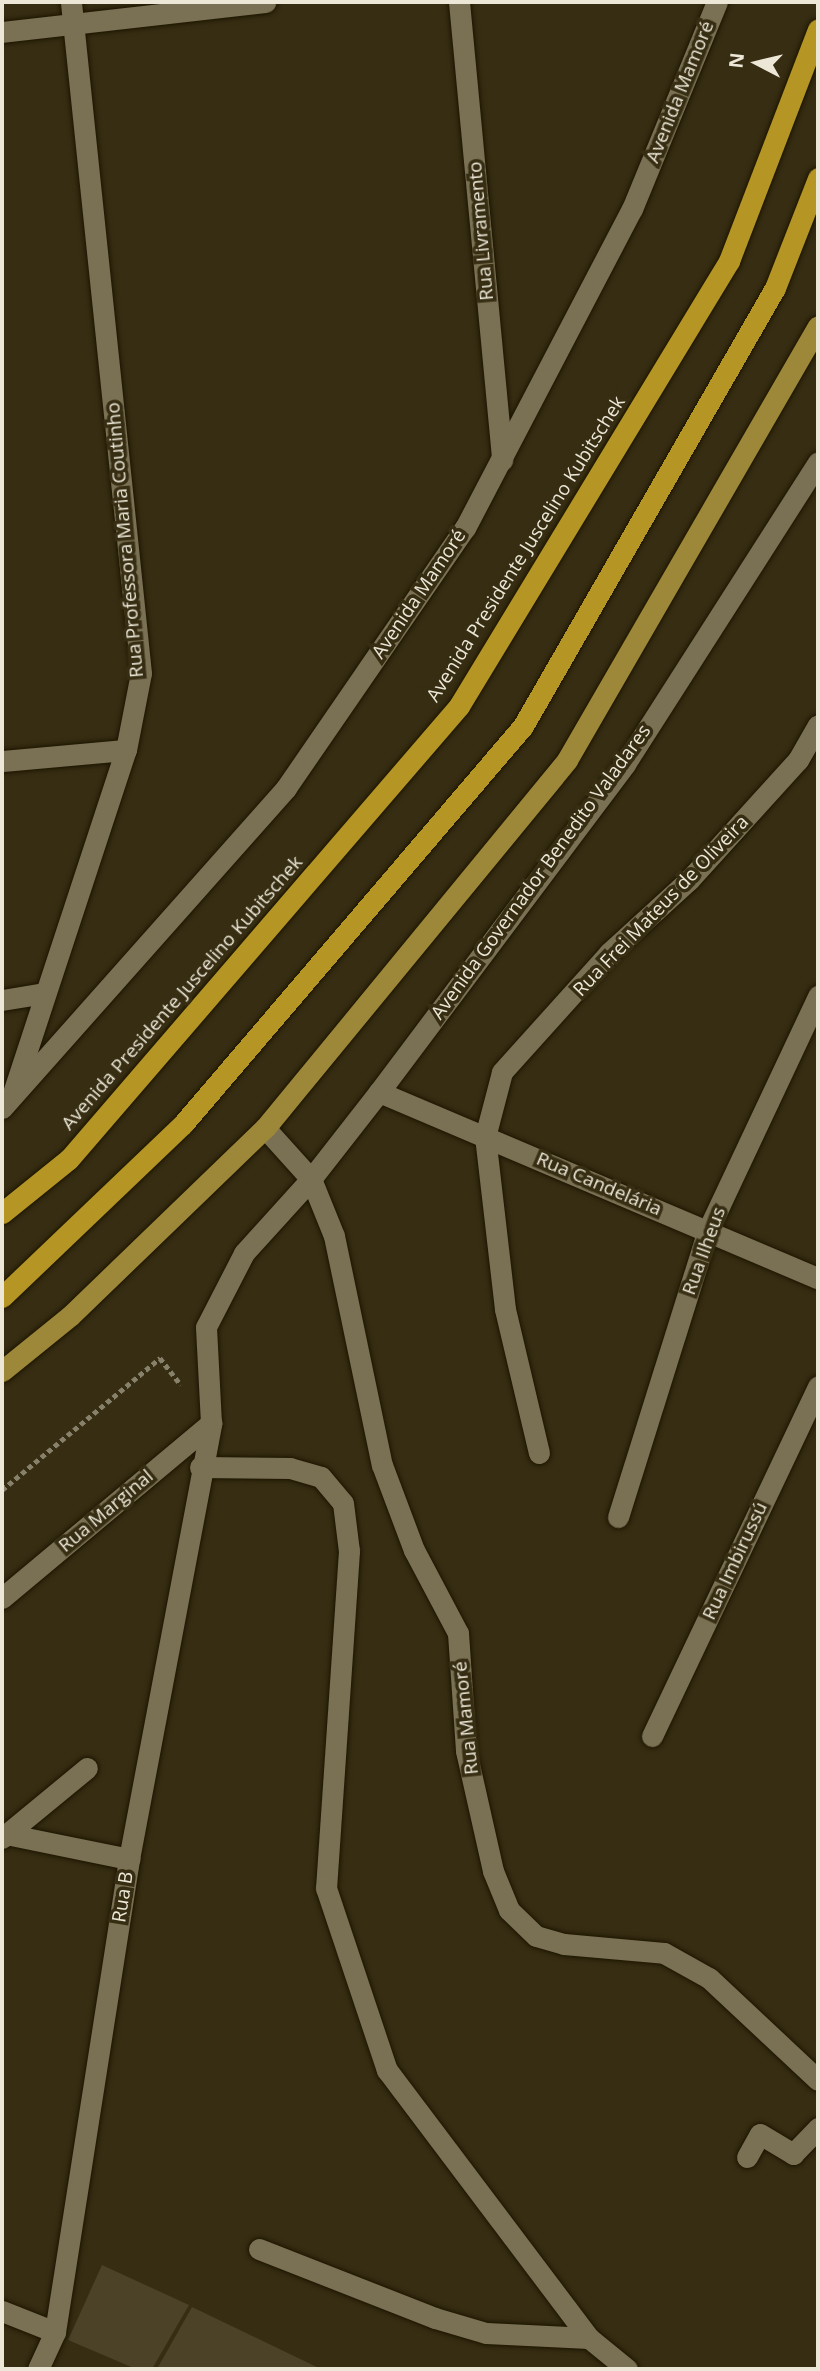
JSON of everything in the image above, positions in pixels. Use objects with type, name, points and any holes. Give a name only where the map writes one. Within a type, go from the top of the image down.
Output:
[{"type":"highway","name":"Avenida Presidente Juscelino Kubitschek","points":[[2,1213],[69,1160],[459,706],[729,261],[818,29]]},
{"type":"highway","points":[[2,1297],[183,1124],[523,726],[775,288],[818,178]]},
{"type":"main road","points":[[2,1371],[70,1316],[265,1128],[568,760],[818,326]]},
{"type":"street","name":"Rua Professora Maria Coutinho","points":[[6,1105],[125,750],[141,673],[71,2]]},
{"type":"street","points":[[2,33],[265,2]]},
{"type":"street","name":"Rua Livramento","points":[[459,2],[502,460]]},
{"type":"street","name":"Avenida Mamoré","points":[[6,1105],[140,947],[286,788],[465,528],[632,209],[717,2]]},
{"type":"street","name":"Avenida Governador Benedito Valadares","points":[[211,1423],[206,1327],[244,1253],[311,1179],[379,1092],[625,764],[818,462]]},
{"type":"street","name":"Rua Frei Mateus de Oliveira","points":[[539,1453],[505,1309],[485,1136],[502,1072],[609,953],[689,880],[798,760],[818,725]]},
{"type":"street","points":[[2,761],[125,750]]},
{"type":"street","points":[[2,1000],[45,993]]},
{"type":"street","name":"Rua Ilheus","points":[[618,1517],[709,1230],[818,996]]},
{"type":"street","name":"Rua Candelária","points":[[379,1092],[818,1278]]},
{"type":"street","points":[[265,1128],[311,1179]]},
{"type":"street","name":"Rua Mamoré","points":[[311,1179],[334,1236],[382,1465],[414,1550],[458,1633],[466,1751],[493,1871],[509,1910],[536,1936],[564,1944],[664,1953],[709,1978],[818,2080]]},
{"type":"street","name":"Rua Imbirussú","points":[[652,1736],[818,1386]]},
{"type":"street","name":"Rua B","points":[[38,2369],[55,2332],[129,1859],[200,1467],[211,1423]]},
{"type":"street","name":"Rua Marginal","points":[[2,1598],[211,1423]]},
{"type":"street","points":[[200,1467],[290,1468],[321,1477],[343,1503],[349,1551],[326,1888],[387,2070],[589,2338],[627,2369]]},
{"type":"street","points":[[4,1836],[87,1768]]},
{"type":"street","points":[[4,1836],[129,1859]]},
{"type":"street","points":[[747,2157],[760,2134],[793,2154],[818,2128]]},
{"type":"street","points":[[259,2249],[435,2319],[486,2333],[589,2338]]},
{"type":"street","points":[[2,2311],[55,2332]]},
{"type":"path","points":[[2,1490],[160,1357]]},
{"type":"building","points":[[102,2265],[189,2305],[152,2369],[136,2369],[68,2340]]},
{"type":"building","points":[[192,2307],[321,2369],[157,2369]]}]
